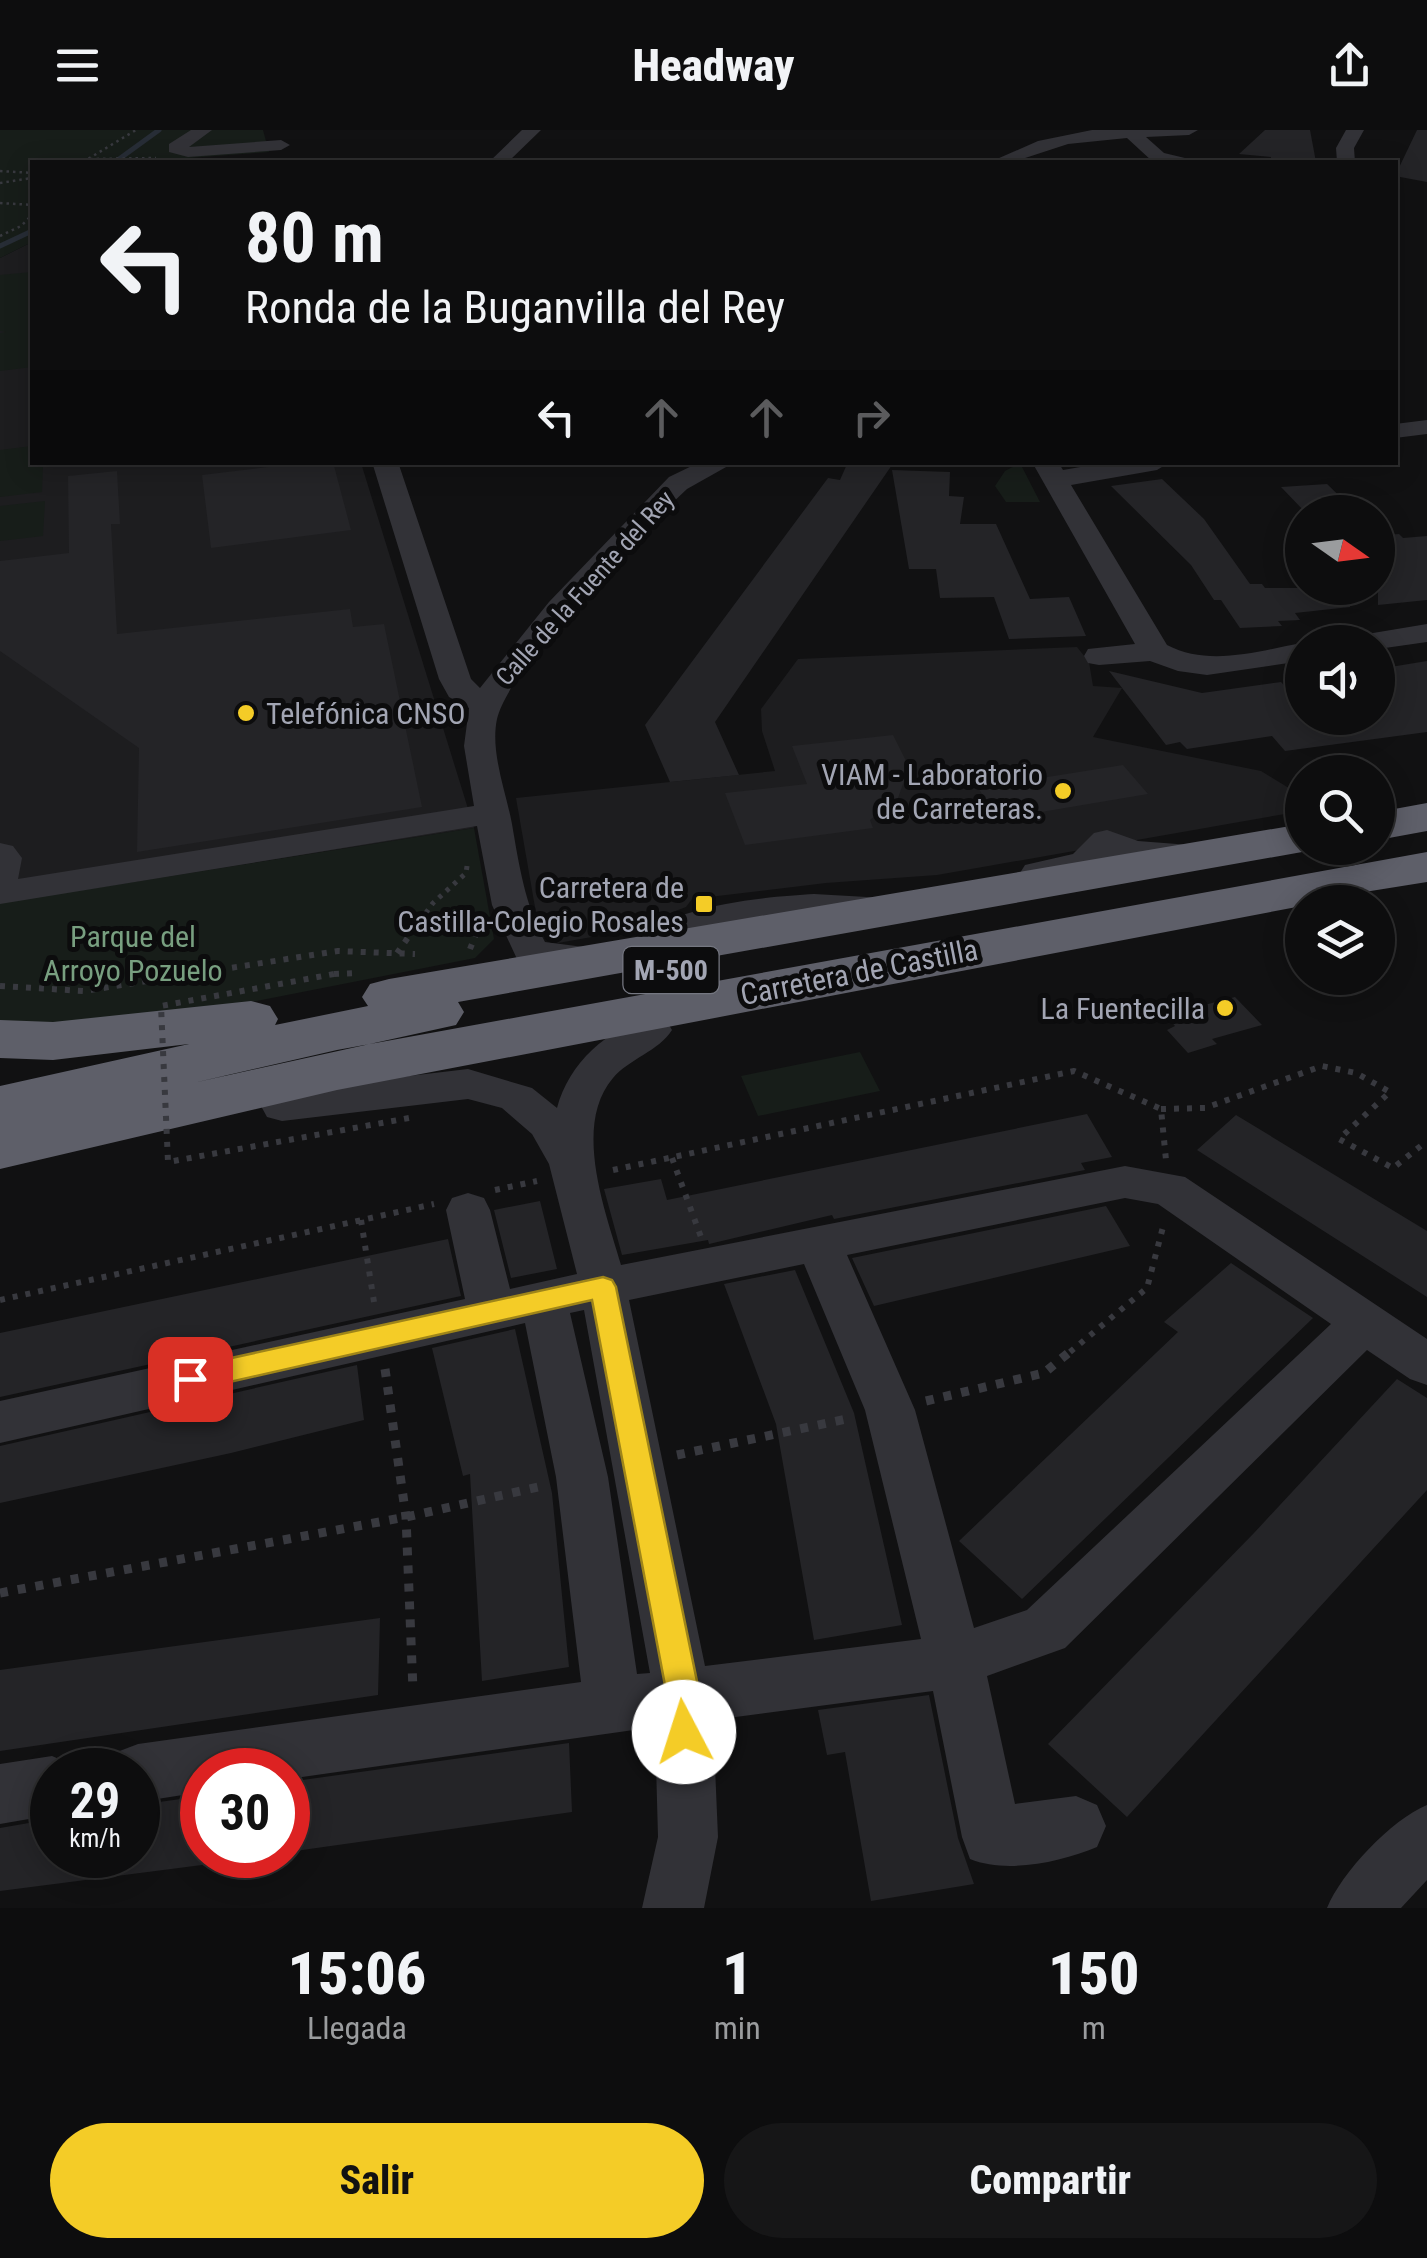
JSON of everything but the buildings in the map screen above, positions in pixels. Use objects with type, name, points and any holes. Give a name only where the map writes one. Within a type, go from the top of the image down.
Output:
[{"type":"highway","points":[[1395,823],[1427,817]]},
{"type":"highway","points":[[1395,839],[1427,832]]},
{"type":"highway","name":"M-500","points":[[0,1082],[413,967],[624,955],[1285,842]]},
{"type":"highway","name":"Carretera de Castilla","points":[[0,1107],[329,1032],[1285,859]]},
{"type":"highway","name":"Carretera de Castilla","points":[[0,1147],[337,1070],[1427,867]]},
{"type":"highway","name":"M-500","points":[[0,1161],[104,1144],[652,1030],[1142,919]]},
{"type":"highway","name":"M-500","points":[[0,1039],[53,1040],[319,994]]},
{"type":"street","points":[[203,130],[175,148],[188,152],[255,138],[281,146]]},
{"type":"street","points":[[500,160],[532,130]]},
{"type":"street","points":[[1003,160],[1028,148],[1078,137],[1189,130]]},
{"type":"street","points":[[1346,160],[1346,148],[1355,130]]},
{"type":"street","points":[[1132,133],[1158,157],[1170,160]]},
{"type":"street","points":[[1398,432],[1427,427]]},
{"type":"street","points":[[386,465],[455,680],[460,690],[485,704]]},
{"type":"street","name":"Calle de la Fuente del Rey","points":[[624,955],[555,957],[530,950],[512,916],[480,731],[485,704],[523,653],[660,500],[692,474],[714,465]]},
{"type":"street","points":[[1121,465],[1049,471],[1155,651],[1176,662],[1216,666],[1285,655]]},
{"type":"street","points":[[1395,638],[1427,633]]},
{"type":"street","points":[[1100,656],[1155,651]]},
{"type":"street","points":[[0,893],[495,826]]},
{"type":"street","points":[[0,854],[4,858],[0,878]]},
{"type":"street","points":[[413,967],[480,969],[503,953],[512,916]]},
{"type":"street","points":[[652,1030],[627,1044],[587,1081],[576,1105],[573,1168],[603,1287],[683,1696],[688,1837],[673,1908]]},
{"type":"street","points":[[282,1106],[468,1084],[496,1089],[540,1114],[573,1168]]},
{"type":"street","points":[[0,1422],[603,1287],[1125,1182],[1169,1189],[1427,1366]]},
{"type":"street","points":[[466,1202],[492,1312]]},
{"type":"street","points":[[819,1245],[890,1410],[955,1661],[992,1837],[1076,1826]]},
{"type":"street","points":[[544,1300],[582,1477],[613,1704]]},
{"type":"street","points":[[160,1770],[414,1731],[955,1661],[1045,1630],[1364,1323]]},
{"type":"street","points":[[0,1794],[30,1789]]},
{"type":"street","points":[[1358,1908],[1427,1834]]},
{"type":"path","points":[[90,159],[136,130]]},
{"type":"path","points":[[90,159],[128,160]]},
{"type":"path","points":[[0,170],[30,175]]},
{"type":"path","points":[[0,183],[30,176]]},
{"type":"path","points":[[0,202],[30,205]]},
{"type":"path","points":[[0,236],[30,216]]},
{"type":"path","points":[[0,986],[30,992],[81,990],[196,976],[339,951],[413,967],[432,903],[466,873],[470,851],[495,826]]},
{"type":"path","points":[[319,994],[162,1006],[168,1162],[409,1118]]},
{"type":"path","points":[[0,1300],[361,1220],[466,1202],[573,1168],[599,1173],[1074,1071],[1162,1109],[1205,1108],[1322,1066],[1356,1073],[1390,1092],[1340,1139],[1393,1168],[1427,1141]]},
{"type":"path","points":[[637,1464],[1044,1373],[1147,1288],[1161,1242],[1169,1189],[1162,1109]]},
{"type":"path","points":[[672,1158],[711,1266]]},
{"type":"path","points":[[361,1220],[406,1517],[414,1731]]},
{"type":"path","points":[[0,1593],[406,1517],[582,1477]]},
{"type":"shaded area","points":[[30,243],[30,465],[362,465],[474,828],[0,903],[0,258]]},
{"type":"shaded area","points":[[1077,647],[1089,662],[1093,686],[1122,688],[1093,737],[1261,771],[1285,786],[1285,814],[937,875],[692,899],[686,907],[620,932],[558,943],[540,936],[516,798],[775,771],[762,731],[761,709],[798,659]]},
{"type":"green space","points":[[0,130],[263,130],[269,152],[163,160],[30,160],[30,243],[0,258]]},
{"type":"green space","points":[[30,272],[30,367],[0,371],[0,333],[6,332],[0,331],[0,275]]},
{"type":"green space","points":[[30,446],[30,465],[43,465],[42,492],[0,497],[0,450]]},
{"type":"green space","points":[[1021,465],[1040,502],[1006,502],[995,486],[1005,471]]},
{"type":"green space","points":[[45,501],[43,536],[0,541],[0,506]]},
{"type":"green space","name":"Parque del Arroyo Pozuelo","points":[[474,828],[494,939],[475,958],[144,1023],[0,1027],[0,903]]},
{"type":"green space","points":[[860,1052],[880,1091],[758,1116],[741,1076]]},
{"type":"waterway","points":[[118,160],[159,130]]},
{"type":"waterway","points":[[0,246],[30,232]]},
{"type":"place","name":"Telefónica CNSO","points":[[246,713]]},
{"type":"place","name":"VIAM - Laboratorio de Carreteras.","points":[[1063,791]]},
{"type":"place","name":"Carretera de Castilla-Colegio Rosales","points":[[704,904]]},
{"type":"place","name":"La Fuentecilla","points":[[1225,1008]]},
{"type":"route","points":[[190,1379],[603,1287],[683,1696],[684,1732]]}]
